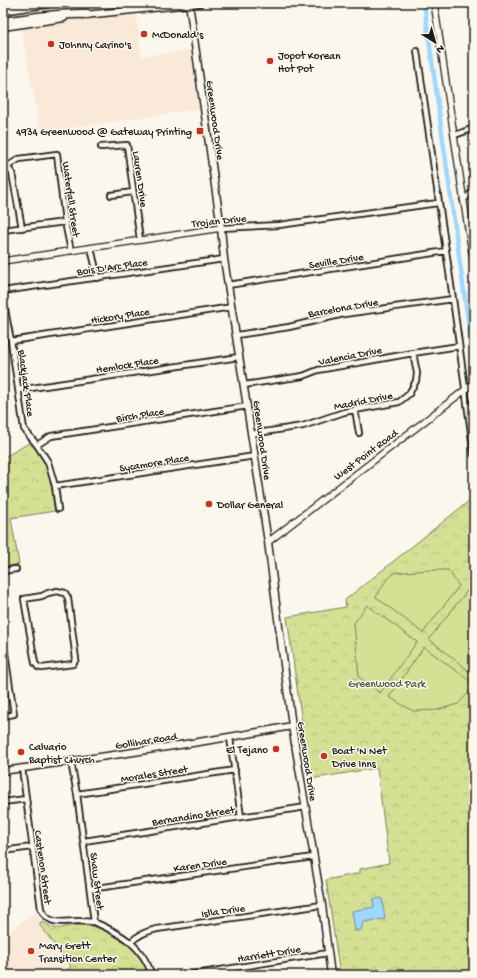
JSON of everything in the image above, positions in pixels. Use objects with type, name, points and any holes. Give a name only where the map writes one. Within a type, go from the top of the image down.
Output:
[{"type":"highway","points":[[3,10],[48,3]]},
{"type":"highway","points":[[3,15],[19,7]]},
{"type":"highway","points":[[3,22],[40,16],[87,14]]},
{"type":"main road","points":[[3,27],[87,14],[167,5],[200,3]]},
{"type":"main road","name":"Greenwood Drive","points":[[189,4],[221,228],[224,259],[268,542],[292,726],[322,905],[331,975]]},
{"type":"main road","name":"Gollihar Road","points":[[3,771],[230,738],[292,726]]},
{"type":"street","points":[[434,3],[474,264]]},
{"type":"street","points":[[417,51],[459,346],[470,387],[474,456]]},
{"type":"street","points":[[455,134],[474,128]]},
{"type":"street","name":"Lauren Drive","points":[[101,147],[127,145],[140,240]]},
{"type":"street","name":"Waterfall Street","points":[[8,166],[19,160],[57,154],[65,222],[71,251]]},
{"type":"street","points":[[3,161],[12,173],[22,228]]},
{"type":"street","points":[[463,200],[474,191]]},
{"type":"street","points":[[111,195],[133,192]]},
{"type":"street","name":"Trojan Drive","points":[[3,261],[221,228],[279,225],[438,203]]},
{"type":"street","points":[[3,230],[65,222]]},
{"type":"street","points":[[91,248],[98,278]]},
{"type":"street","name":"Seville Drive","points":[[228,285],[446,251]]},
{"type":"street","name":"Bois D'Arc Place","points":[[3,291],[224,259]]},
{"type":"street","name":"Blackjack Place","points":[[3,299],[24,429],[48,462],[55,486],[58,509]]},
{"type":"street","name":"Barcelona Drive","points":[[237,335],[289,327],[344,314],[453,299]]},
{"type":"street","name":"Hickory Place","points":[[11,341],[232,307]]},
{"type":"street","name":"Valencia Drive","points":[[244,385],[303,376],[318,370],[413,352],[459,346]]},
{"type":"street","name":"Madrid Drive","points":[[251,434],[304,426],[333,415],[355,409],[394,404],[405,399],[413,389],[416,381],[417,373],[413,352]]},
{"type":"street","name":"Hemlock Place","points":[[18,390],[239,357]]},
{"type":"street","name":"West Point Road","points":[[268,542],[470,387]]},
{"type":"street","name":"Birch Place","points":[[37,445],[51,436],[248,406]]},
{"type":"street","points":[[355,409],[360,432]]},
{"type":"street","name":"Sycamore Place","points":[[55,486],[255,456]]},
{"type":"street","points":[[3,570],[16,569]]},
{"type":"street","points":[[57,591],[65,593],[68,598],[76,655],[76,659],[73,664],[42,668],[38,667],[35,663],[24,599],[42,596],[48,592],[57,591]]},
{"type":"street","points":[[3,640],[14,714],[3,716]]},
{"type":"street","points":[[230,738],[242,817]]},
{"type":"street","name":"Shaw Street","points":[[71,762],[84,841],[94,922],[114,930],[131,942],[148,964],[152,975]]},
{"type":"street","name":"Castenon Street","points":[[22,768],[41,909],[49,920],[55,922],[94,922]]},
{"type":"street","name":"Morales Street","points":[[77,794],[235,770]]},
{"type":"street","points":[[3,802],[26,799]]},
{"type":"street","name":"Bernandino Street","points":[[84,841],[306,807]]},
{"type":"street","points":[[3,851],[32,847]]},
{"type":"street","name":"Karen Drive","points":[[90,889],[313,857]]},
{"type":"street","name":"Islla Drive","points":[[131,942],[136,937],[146,932],[157,929],[322,905]]},
{"type":"street","name":"Harriett Drive","points":[[189,975],[328,953]]},
{"type":"shaded area","points":[[136,14],[142,56],[190,50],[199,109],[41,132],[21,28],[77,19]]},
{"type":"shaded area","name":"Mary Grett Transition Center","points":[[37,911],[42,921],[39,924],[71,966],[68,975],[3,975],[3,936]]},
{"type":"green space","points":[[29,443],[42,458],[46,466],[51,483],[55,511],[11,518],[19,564],[3,567],[3,458]]},
{"type":"green space","name":"Greenwood Park","points":[[474,497],[474,975],[340,975],[326,880],[360,873],[360,869],[389,863],[377,768],[310,779],[287,617],[346,607],[345,600]]},
{"type":"green space","points":[[448,570],[459,586],[423,633],[376,597],[385,582],[394,573]]},
{"type":"green space","points":[[467,591],[474,596],[474,675],[429,639]]},
{"type":"green space","points":[[367,605],[417,642],[380,693],[359,677],[354,623]]},
{"type":"green space","points":[[424,647],[474,684],[474,687],[458,704],[437,710],[413,711],[389,697]]},
{"type":"green space","points":[[42,921],[56,928],[77,925],[89,926],[111,933],[129,946],[144,964],[149,975],[68,975],[68,969],[71,966],[39,924]]},
{"type":"water","points":[[382,898],[385,919],[363,922],[361,930],[355,931],[352,911],[374,907],[373,899]]},
{"type":"waterway","points":[[424,3],[474,364]]},
{"type":"place","name":"McDonald's","points":[[144,34]]},
{"type":"place","name":"Johnny Carino's","points":[[51,44]]},
{"type":"place","name":"Jopot Korean Hot Pot","points":[[270,61]]},
{"type":"place","name":"4934 Greenwood @ Gateway Printing","points":[[200,131]]},
{"type":"place","name":"Dollar General","points":[[209,504]]},
{"type":"place","name":"El Tejano","points":[[276,749]]},
{"type":"place","name":"Calvario Baptist Church","points":[[21,752]]},
{"type":"place","name":"Boat 'N Net Drive Inns","points":[[324,756]]},
{"type":"place","name":"Mary Grett Transition Center","points":[[31,951]]}]
